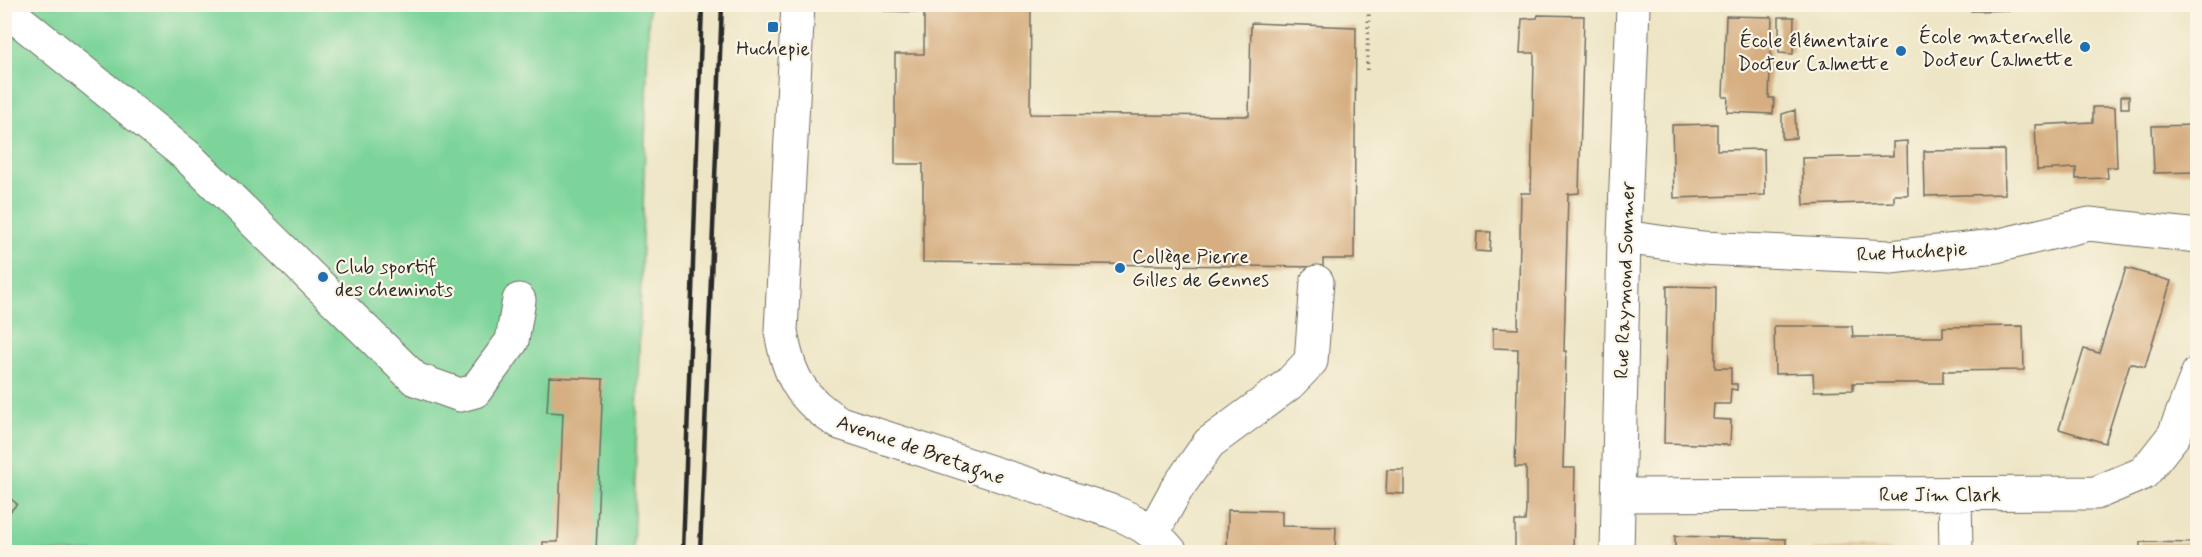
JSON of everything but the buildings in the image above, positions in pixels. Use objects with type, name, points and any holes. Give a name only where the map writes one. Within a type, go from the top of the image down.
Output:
[{"type":"street","name":"Avenue de Bretagne","points":[[798,4],[781,331],[785,358],[805,394],[820,411],[840,423],[1111,511],[1135,520],[1162,542]]},
{"type":"street","name":"Rue Raymond Sommer","points":[[1617,552],[1624,237],[1633,7]]},
{"type":"street","points":[[4,8],[186,155],[415,379],[460,395],[475,391],[512,341],[519,300]]},
{"type":"street","name":"Rue Huchepie","points":[[1624,237],[1702,248],[1890,256],[1996,246],[2089,225],[2198,236]]},
{"type":"street","points":[[1162,542],[1176,489],[1209,444],[1289,384],[1311,361],[1317,282]]},
{"type":"street","name":"Rue Jim Clark","points":[[1618,495],[2096,493],[2144,473],[2174,435],[2198,373]]},
{"type":"street","points":[[1955,494],[1956,552]]},
{"type":"path","points":[[1367,70],[1369,4]]},
{"type":"green space","name":"Club sportif des cheminots","points":[[4,5],[649,5],[633,552],[8,552],[4,549]]},
{"type":"railway","points":[[683,552],[702,4]]},
{"type":"railway","points":[[700,552],[722,4]]},
{"type":"place","name":"Huchepie","points":[[773,27]]},
{"type":"place","name":"École maternelle Docteur Calmette","points":[[2085,47]]},
{"type":"place","name":"École élémentaire Docteur Calmette","points":[[1901,51]]},
{"type":"place","name":"Collège Pierre Gilles de Gennes","points":[[1120,268]]},
{"type":"place","name":"Club sportif des cheminots","points":[[323,277]]}]
